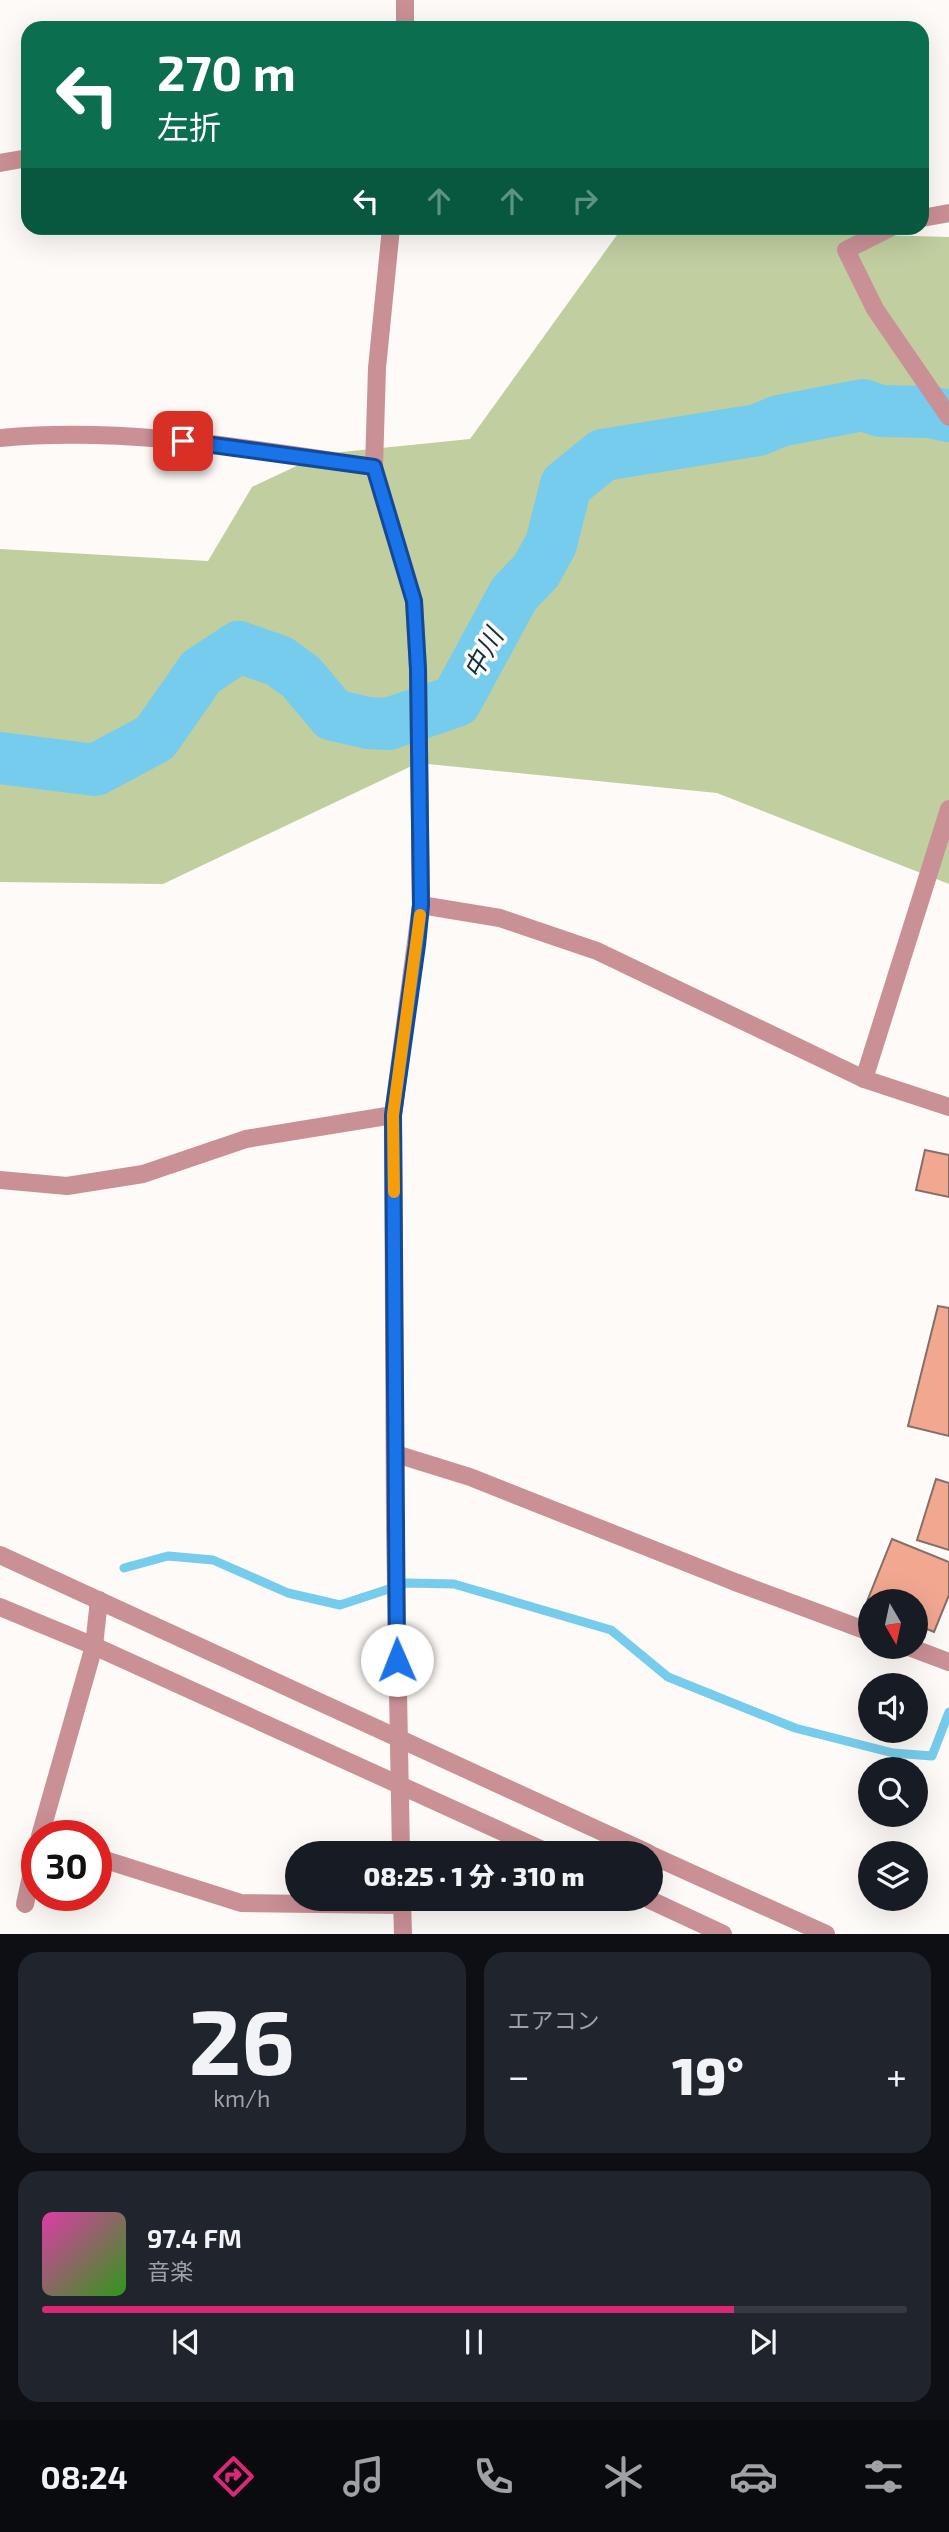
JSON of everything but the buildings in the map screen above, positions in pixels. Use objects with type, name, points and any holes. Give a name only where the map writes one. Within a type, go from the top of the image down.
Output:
[{"type":"street","points":[[405,0],[405,21]]},
{"type":"street","points":[[0,163],[21,159]]},
{"type":"street","points":[[929,217],[949,214]]},
{"type":"street","points":[[390,235],[377,368],[374,467],[414,601],[418,669],[421,905],[393,1115],[395,1530],[401,1841]]},
{"type":"street","points":[[876,235],[846,250],[875,309],[949,417]]},
{"type":"street","points":[[0,438],[34,434],[157,437],[374,467]]},
{"type":"street","points":[[864,1079],[949,809]]},
{"type":"street","points":[[421,905],[500,918],[597,951],[864,1079],[949,1107]]},
{"type":"street","points":[[0,1180],[68,1186],[143,1174],[246,1139],[393,1115]]},
{"type":"street","points":[[396,1454],[470,1477],[858,1628]]},
{"type":"street","points":[[0,1555],[621,1841]]},
{"type":"street","points":[[45,1820],[94,1646],[99,1600]]},
{"type":"street","points":[[0,1607],[94,1646],[521,1841]]},
{"type":"street","points":[[928,1654],[949,1662]]},
{"type":"street","points":[[663,1860],[826,1934]]},
{"type":"street","points":[[112,1862],[241,1903],[285,1903]]},
{"type":"street","points":[[663,1906],[723,1934]]},
{"type":"street","points":[[402,1911],[403,1934]]},
{"type":"green space","points":[[617,235],[949,237],[949,884],[717,793],[418,763],[163,884],[0,882],[0,549],[208,561],[252,487],[322,454],[470,439]]},
{"type":"waterway","name":"中川","points":[[0,758],[95,770],[155,738],[201,672],[239,647],[279,661],[301,677],[333,715],[368,723],[388,724],[456,701],[514,594],[536,571],[551,544],[566,485],[603,455],[758,430],[779,421],[863,405],[880,411],[930,412],[949,416]]},
{"type":"waterway","points":[[124,1568],[168,1556],[213,1560],[288,1593],[340,1605],[407,1583],[454,1584],[611,1630],[668,1677],[795,1728],[893,1753],[932,1756],[949,1712]]},
{"type":"slow traffic","points":[[394,1192],[393,1115],[420,915]]},
{"type":"route","points":[[183,441],[374,467],[414,601],[418,669],[421,905],[393,1115],[397,1660]]}]
